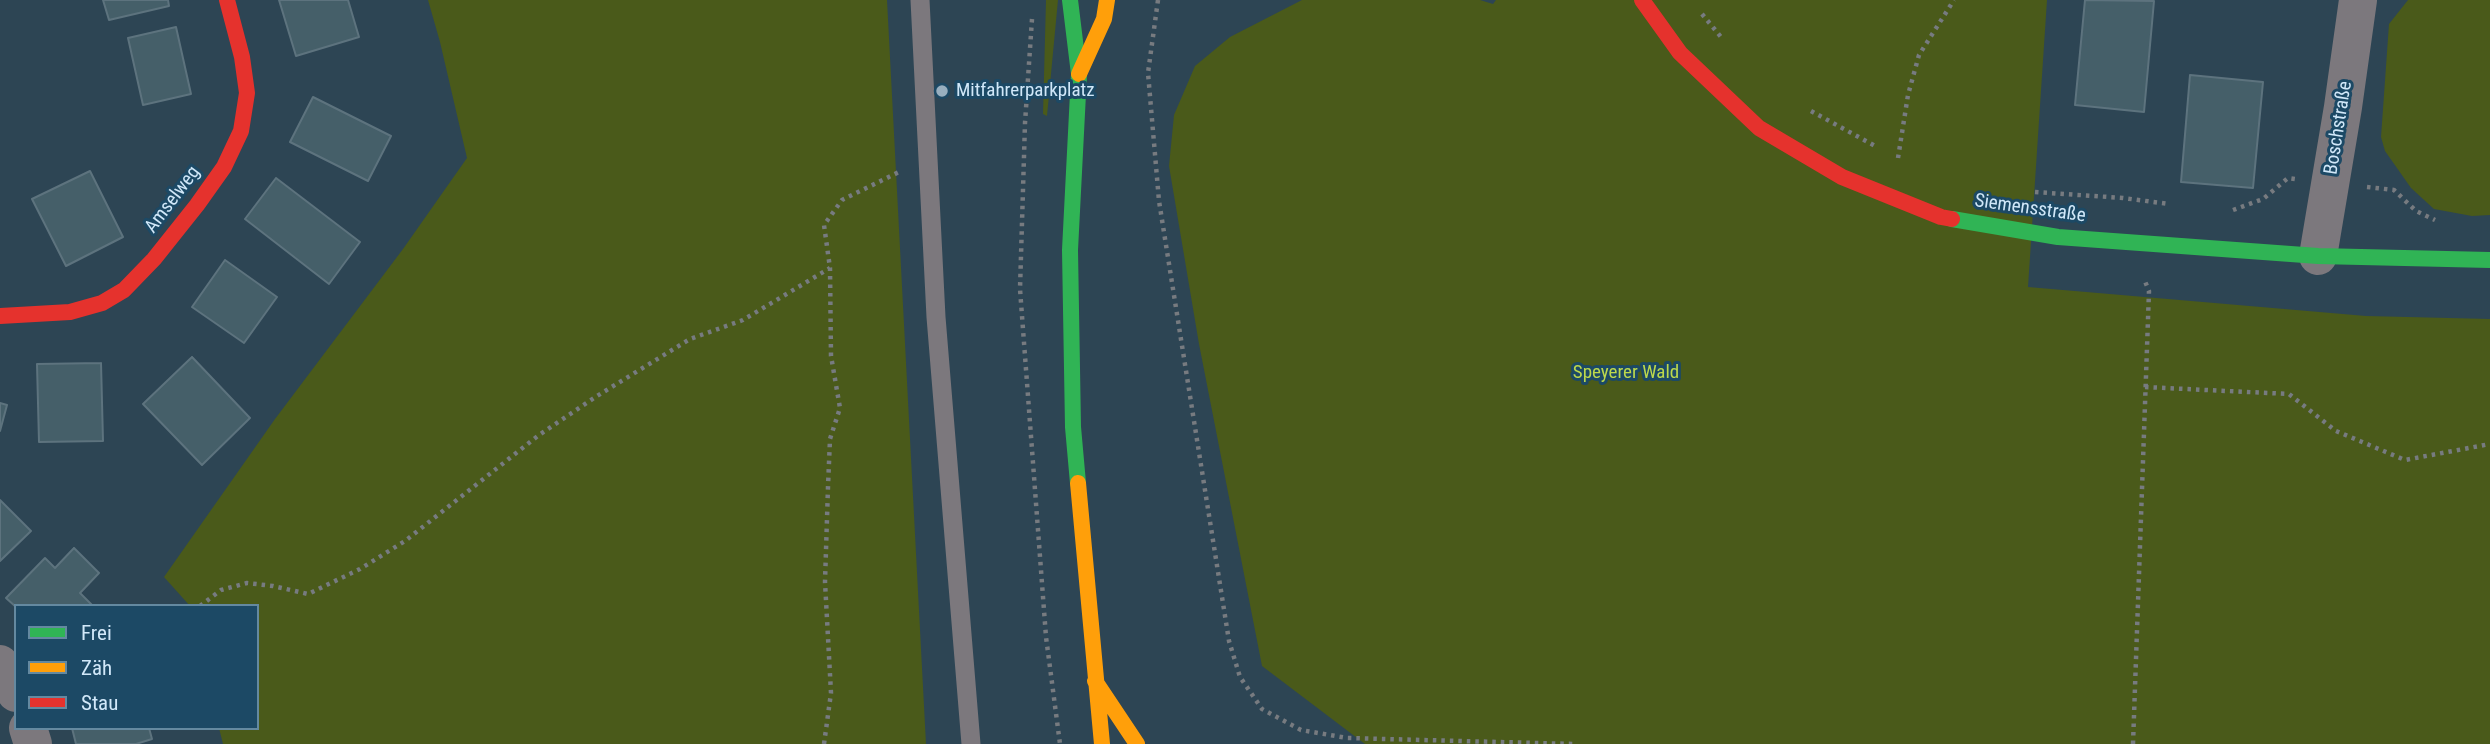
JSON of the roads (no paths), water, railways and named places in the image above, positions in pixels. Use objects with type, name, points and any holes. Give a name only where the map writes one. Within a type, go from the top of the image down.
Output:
[{"type":"main road","name":"Amselweg","points":[[0,316],[70,312],[102,303],[124,290],[198,205],[224,167],[241,131],[247,93],[242,57],[227,0]]},
{"type":"main road","points":[[1070,0],[1079,74],[1070,250],[1073,427],[1102,744]]},
{"type":"main road","points":[[1079,74],[1104,19],[1107,0]]},
{"type":"main road","name":"Siemensstraße","points":[[1642,0],[1680,53],[1759,128],[1842,177],[1941,217],[2058,237],[2318,256],[2490,260]]},
{"type":"main road","points":[[1095,681],[1137,744]]},
{"type":"street","name":"Boschstraße","points":[[2318,256],[2358,0]]},
{"type":"street","points":[[0,664],[14,689]]},
{"type":"lane","points":[[920,0],[936,317],[971,744]]},
{"type":"place","name":"Mitfahrerparkplatz","points":[[942,91]]},
{"type":"park label","name":"Speyerer Wald","points":[[1626,373]]}]
